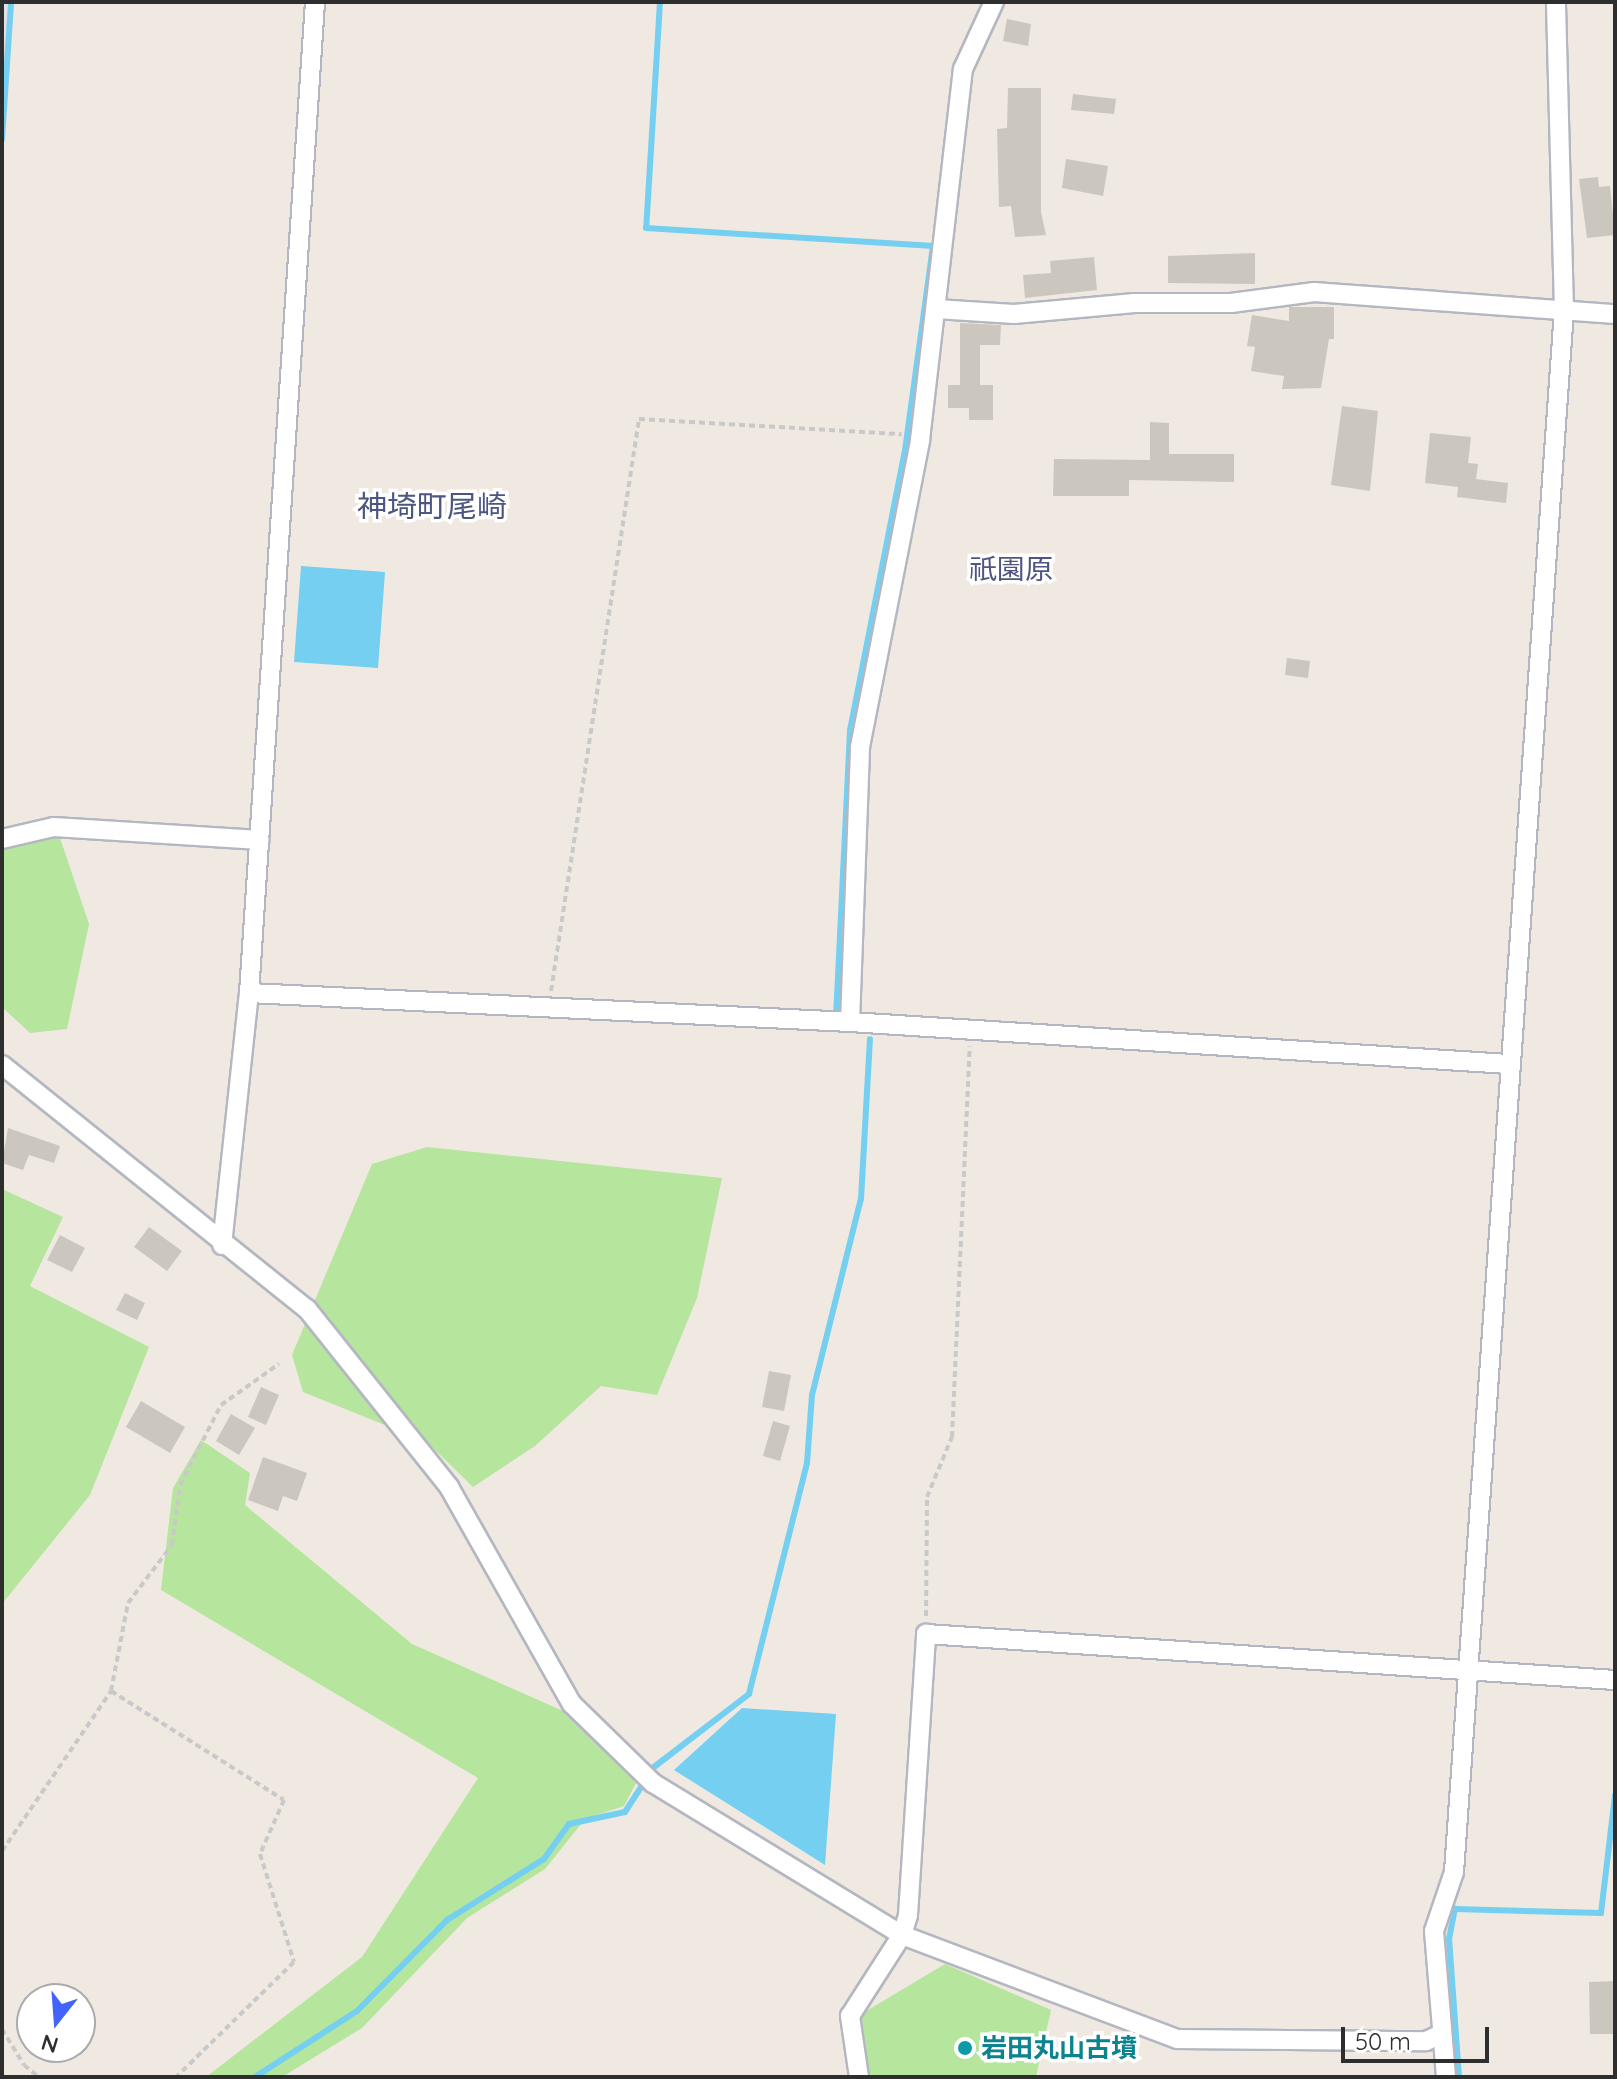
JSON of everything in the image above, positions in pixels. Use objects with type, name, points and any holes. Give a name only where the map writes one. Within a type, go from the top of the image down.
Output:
[{"type":"street","points":[[222,1245],[249,993],[315,2]]},
{"type":"street","points":[[850,1022],[860,747],[920,440],[963,69],[994,2]]},
{"type":"street","points":[[1446,2077],[1434,1931],[1454,1872],[1564,310],[1556,2]]},
{"type":"street","points":[[936,309],[1014,314],[1134,303],[1231,303],[1314,292],[1615,314]]},
{"type":"street","points":[[2,839],[54,827],[260,840]]},
{"type":"street","points":[[249,993],[850,1022],[1509,1064]]},
{"type":"street","points":[[2,1065],[222,1245],[307,1309],[449,1487],[572,1704],[653,1783],[902,1935],[1177,2039],[1426,2041],[1442,2034]]},
{"type":"street","points":[[859,2077],[850,2016],[902,1935],[908,1915],[926,1634],[1615,1680]]},
{"type":"path","points":[[548,1008],[639,419],[898,433]]},
{"type":"path","points":[[926,1634],[927,1497],[952,1437],[971,1030]]},
{"type":"path","points":[[2,1851],[111,1691],[128,1603],[172,1545],[180,1485],[221,1405],[279,1364]]},
{"type":"path","points":[[111,1691],[284,1800],[260,1854],[294,1962],[176,2077]]},
{"type":"path","points":[[2,2029],[24,2065],[39,2077]]},
{"type":"shaded area","points":[[2,2],[11,2],[2,139]]},
{"type":"green space","points":[[59,835],[89,924],[67,1029],[30,1033],[2,1007],[2,846]]},
{"type":"green space","points":[[427,1147],[722,1178],[697,1298],[657,1395],[601,1386],[535,1446],[473,1487],[427,1442],[303,1392],[292,1355],[372,1164]]},
{"type":"green space","points":[[2,1189],[63,1217],[30,1286],[149,1347],[90,1495],[2,1604]]},
{"type":"green space","points":[[201,1440],[250,1473],[245,1505],[412,1644],[563,1711],[636,1783],[624,1806],[585,1819],[545,1869],[467,1918],[362,2028],[282,2077],[206,2077],[362,1957],[478,1778],[161,1590],[173,1488]]},
{"type":"green space","points":[[945,1964],[1051,2010],[1036,2077],[868,2077],[858,2016]]},
{"type":"water","points":[[301,566],[385,572],[378,668],[294,662]]},
{"type":"water","points":[[742,1708],[836,1714],[825,1865],[674,1770]]},
{"type":"building","points":[[1007,19],[1031,24],[1028,46],[1003,41]]},
{"type":"building","points":[[1008,88],[1041,88],[1041,212],[1046,235],[1015,237],[1011,206],[999,207],[997,129],[1007,128]]},
{"type":"building","points":[[1073,94],[1116,99],[1114,114],[1071,110]]},
{"type":"building","points":[[1066,159],[1108,166],[1103,196],[1062,188]]},
{"type":"building","points":[[1598,177],[1599,187],[1610,186],[1615,235],[1587,238],[1579,179]]},
{"type":"building","points":[[1255,253],[1255,284],[1168,283],[1168,256]]},
{"type":"building","points":[[1094,257],[1097,290],[1025,298],[1023,275],[1051,273],[1050,261]]},
{"type":"building","points":[[1289,307],[1334,307],[1334,339],[1329,339],[1321,388],[1282,389],[1284,376],[1251,371],[1255,347],[1247,346],[1252,315],[1289,321]]},
{"type":"building","points":[[960,323],[1001,325],[1000,345],[980,345],[980,385],[993,385],[993,420],[969,420],[969,408],[948,408],[948,385],[960,385]]},
{"type":"building","points":[[1342,406],[1378,411],[1370,491],[1331,485]]},
{"type":"building","points":[[1150,422],[1169,423],[1169,454],[1234,454],[1234,482],[1129,480],[1129,496],[1053,496],[1054,459],[1150,460]]},
{"type":"building","points":[[1430,433],[1471,437],[1468,463],[1478,464],[1476,479],[1508,483],[1506,503],[1457,497],[1458,487],[1425,483]]},
{"type":"building","points":[[1287,658],[1310,661],[1308,678],[1285,675]]},
{"type":"building","points":[[8,1128],[60,1146],[54,1163],[29,1155],[23,1170],[2,1163]]},
{"type":"building","points":[[149,1227],[182,1251],[167,1271],[134,1247]]},
{"type":"building","points":[[60,1235],[85,1248],[72,1272],[47,1260]]},
{"type":"building","points":[[125,1293],[145,1303],[137,1320],[116,1310]]},
{"type":"building","points":[[769,1371],[791,1375],[784,1411],[762,1407]]},
{"type":"building","points":[[261,1387],[279,1395],[266,1425],[248,1417]]},
{"type":"building","points":[[141,1401],[185,1427],[170,1453],[126,1427]]},
{"type":"building","points":[[231,1414],[255,1428],[239,1455],[216,1441]]},
{"type":"building","points":[[773,1421],[790,1426],[780,1461],[763,1456]]},
{"type":"building","points":[[263,1457],[307,1473],[297,1501],[283,1496],[278,1511],[248,1500]]},
{"type":"building","points":[[1615,1981],[1615,2034],[1590,2034],[1589,1982]]},
{"type":"waterway","points":[[2,139],[11,2]]},
{"type":"waterway","points":[[660,2],[646,228],[933,246],[905,450],[850,731],[836,1016]]},
{"type":"waterway","points":[[255,2077],[357,2011],[447,1920],[544,1859],[569,1824],[625,1812],[654,1767],[749,1694],[807,1463],[812,1395],[861,1199],[870,1039]]},
{"type":"waterway","points":[[1459,2077],[1449,1939],[1455,1909],[1601,1913],[1615,1795]]},
{"type":"place","name":"岩田丸山古墳","points":[[965,2048]]},
{"type":"district","name":"神埼町尾崎","points":[[432,506]]},
{"type":"district","name":"祇園原","points":[[1011,569]]}]
